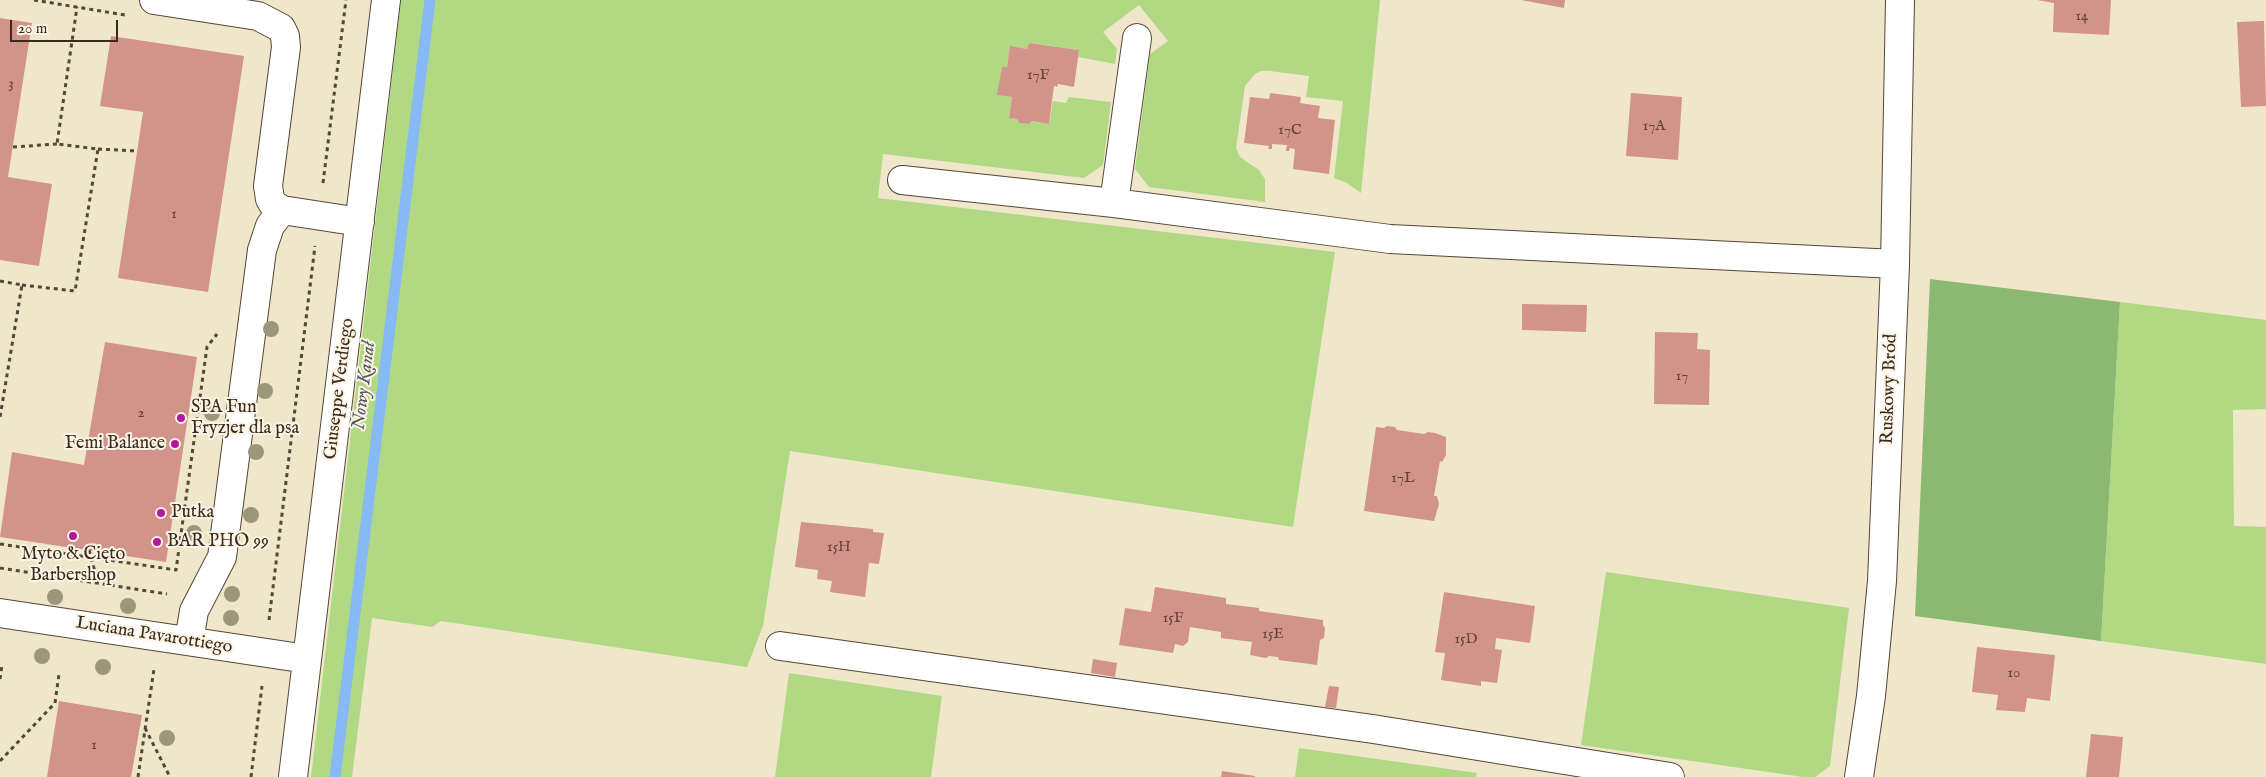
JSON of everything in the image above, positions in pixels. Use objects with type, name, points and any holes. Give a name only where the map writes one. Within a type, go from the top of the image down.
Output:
[{"type":"street","name":"Giuseppe Verdiego","points":[[293,777],[386,0]]},
{"type":"street","name":"Ruskowy Bród","points":[[1858,777],[1871,696],[1882,581],[1895,264],[1900,0]]},
{"type":"street","points":[[145,8],[258,16],[272,21],[280,28],[285,36],[286,47],[268,186],[270,199],[273,204],[282,210],[360,222]]},
{"type":"street","points":[[1114,203],[1137,38]]},
{"type":"street","points":[[902,180],[1114,203],[1390,239],[1895,264]]},
{"type":"street","points":[[189,641],[198,599],[222,557],[252,320],[265,236],[282,210]]},
{"type":"street","name":"Luciana Pavarottiego","points":[[0,612],[307,659]]},
{"type":"street","points":[[780,646],[1373,729],[1670,777]]},
{"type":"path","points":[[34,0],[76,7],[145,8]]},
{"type":"path","points":[[251,777],[318,216],[346,0]]},
{"type":"path","points":[[57,144],[76,7]]},
{"type":"path","points":[[13,147],[57,144],[137,151]]},
{"type":"path","points":[[0,282],[75,291],[98,149]]},
{"type":"path","points":[[0,417],[22,285]]},
{"type":"path","points":[[0,544],[176,570],[207,347],[232,316],[252,320]]},
{"type":"path","points":[[88,550],[98,583]]},
{"type":"path","points":[[0,568],[198,599]]},
{"type":"path","points":[[138,777],[155,663]]},
{"type":"path","points":[[0,679],[2,665]]},
{"type":"path","points":[[0,761],[54,703],[59,674]]},
{"type":"path","points":[[145,728],[170,777]]},
{"type":"green space","points":[[401,0],[1380,0],[1361,193],[1347,183],[1334,178],[1343,101],[1306,97],[1309,76],[1270,71],[1261,71],[1255,74],[1245,86],[1236,148],[1240,157],[1259,170],[1265,179],[1265,202],[1149,187],[1135,169],[1150,54],[1168,41],[1139,5],[1103,32],[1117,49],[1115,64],[1078,57],[1079,50],[1029,43],[1027,49],[1010,47],[1007,67],[1002,67],[998,95],[1012,97],[1009,117],[1017,119],[1019,123],[1029,124],[1032,121],[1049,124],[1053,101],[1066,103],[1069,97],[1111,102],[1103,165],[1084,178],[883,154],[878,198],[1335,252],[1293,527],[790,451],[763,626],[747,667],[441,621],[432,627],[372,618],[352,777],[311,777]]},
{"type":"green space","points":[[1930,279],[2120,302],[2101,641],[1915,616]]},
{"type":"green space","points":[[2120,302],[2266,320],[2266,409],[2233,410],[2234,526],[2266,527],[2266,664],[2101,641]]},
{"type":"green space","points":[[1606,572],[1849,608],[1830,766],[1815,777],[1803,777],[1581,745]]},
{"type":"green space","points":[[789,673],[942,696],[931,777],[775,777]]},
{"type":"green space","points":[[1299,748],[1477,773],[1476,777],[1295,777]]},
{"type":"building","points":[[1521,0],[1565,0],[1564,8]]},
{"type":"building","points":[[2037,0],[2111,0],[2109,35],[2053,32],[2054,3]]},
{"type":"building","points":[[0,18],[32,23],[8,177],[52,184],[39,266],[0,260]]},
{"type":"building","points":[[2264,21],[2266,106],[2241,107],[2237,22]]},
{"type":"building","points":[[111,36],[244,56],[208,292],[118,278],[143,112],[100,106]]},
{"type":"building","points":[[1029,43],[1079,50],[1074,87],[1058,84],[1057,87],[1054,86],[1049,124],[1032,121],[1029,124],[1019,123],[1017,119],[1009,118],[1012,97],[997,95],[1002,67],[1007,67],[1010,46],[1027,49]]},
{"type":"building","points":[[1270,93],[1301,97],[1300,103],[1320,106],[1318,118],[1335,120],[1329,174],[1293,169],[1295,149],[1290,148],[1289,151],[1286,151],[1287,145],[1272,144],[1272,149],[1268,149],[1269,146],[1244,143],[1250,97],[1269,99]]},
{"type":"building","points":[[1631,93],[1682,97],[1678,160],[1626,156]]},
{"type":"building","points":[[1522,304],[1587,305],[1586,332],[1522,330]]},
{"type":"building","points":[[1655,332],[1698,333],[1697,349],[1710,350],[1709,405],[1654,404]]},
{"type":"building","points":[[105,342],[197,357],[166,562],[0,537],[12,452],[84,465]]},
{"type":"building","points":[[1387,426],[1395,427],[1397,430],[1424,434],[1428,432],[1435,433],[1446,437],[1446,455],[1442,462],[1440,461],[1434,496],[1437,496],[1439,504],[1434,521],[1364,511],[1376,427],[1384,428]]},
{"type":"building","points":[[801,522],[873,529],[873,532],[884,533],[879,564],[869,563],[865,597],[830,592],[832,581],[817,579],[818,570],[795,567]]},
{"type":"building","points":[[1155,587],[1226,598],[1226,604],[1259,608],[1259,611],[1323,620],[1325,628],[1324,638],[1320,640],[1317,665],[1279,660],[1278,657],[1269,656],[1266,658],[1250,655],[1252,642],[1221,638],[1221,632],[1190,627],[1188,642],[1183,646],[1175,644],[1173,653],[1119,645],[1125,608],[1151,612]]},
{"type":"building","points":[[1444,592],[1535,606],[1530,643],[1496,638],[1495,649],[1502,650],[1497,683],[1481,681],[1481,686],[1441,680],[1445,653],[1435,652]]},
{"type":"building","points":[[1977,647],[2055,655],[2050,701],[2027,698],[2025,712],[1996,710],[1998,695],[1972,692]]},
{"type":"building","points":[[1093,659],[1117,663],[1115,677],[1091,673]]},
{"type":"building","points":[[1329,686],[1339,687],[1336,708],[1325,707]]},
{"type":"building","points":[[59,701],[142,715],[131,777],[47,777]]},
{"type":"building","points":[[2091,734],[2123,737],[2119,777],[2086,777]]},
{"type":"building","points":[[1222,771],[1255,776],[1255,777],[1221,777]]},
{"type":"waterway","name":"Nowy Kanał","points":[[335,777],[430,0]]},
{"type":"place","name":"SPA Fun Fryzjer dla psa","points":[[181,418]]},
{"type":"place","name":"Femi Balance","points":[[175,444]]},
{"type":"place","name":"Putka","points":[[161,513]]},
{"type":"place","name":"Myto & Cięto Barbershop","points":[[73,536]]},
{"type":"place","name":"BAR PHO 99","points":[[157,542]]}]
